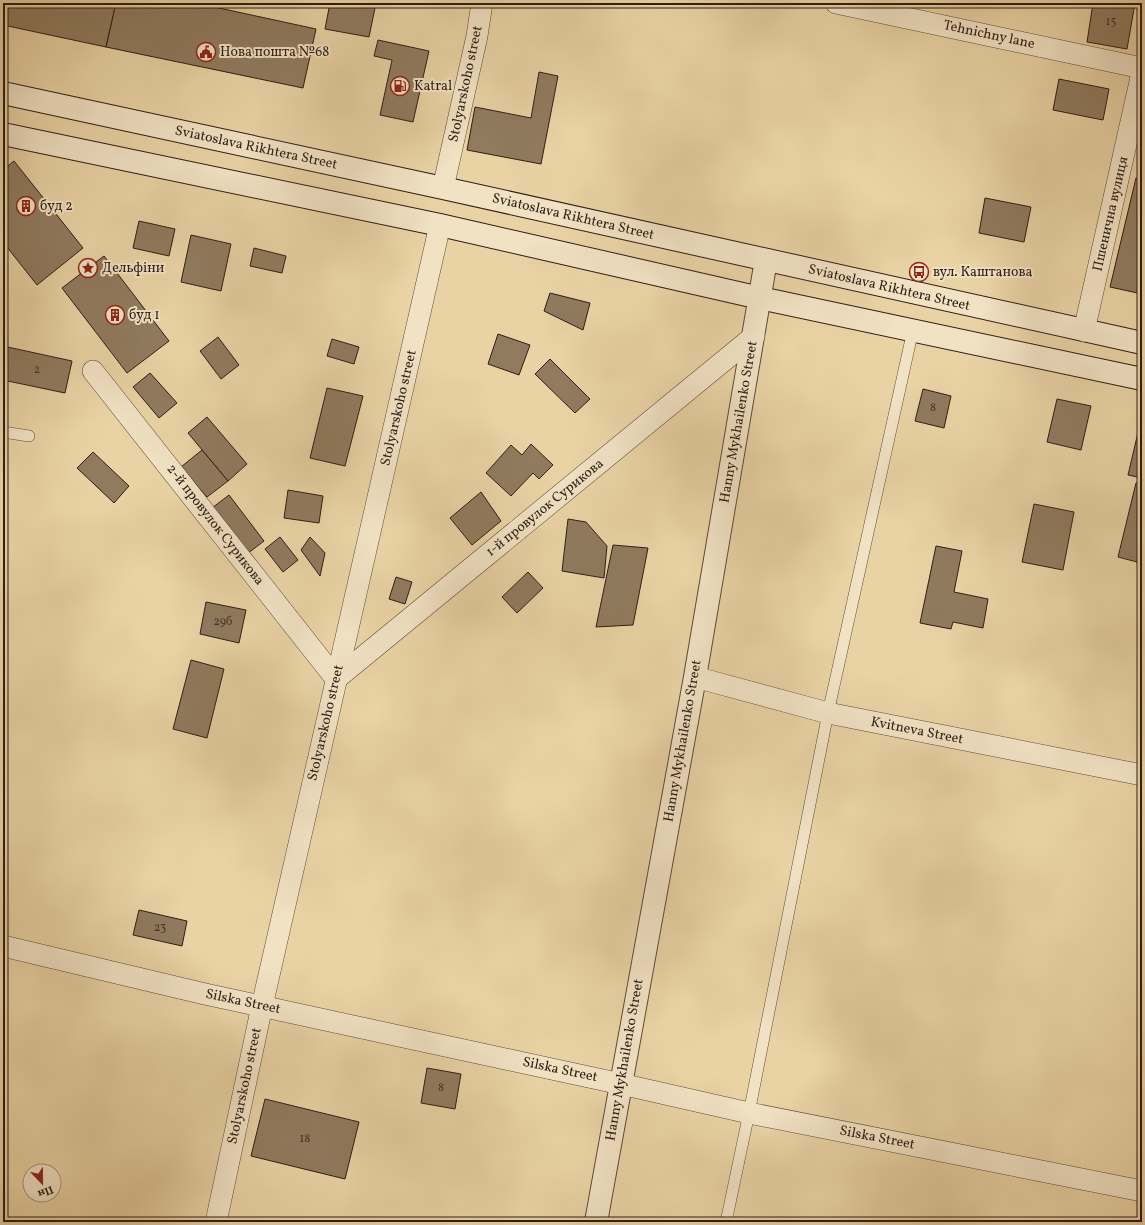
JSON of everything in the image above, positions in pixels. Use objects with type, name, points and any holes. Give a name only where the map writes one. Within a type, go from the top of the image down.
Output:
[{"type":"main road","name":"Sviatoslava Rikhtera Street","points":[[3,93],[443,188],[1142,343]]},
{"type":"main road","points":[[3,134],[440,226],[760,298],[1142,379]]},
{"type":"main road","name":"Hanny Mykhailenko Street","points":[[596,1222],[695,677],[766,260]]},
{"type":"street","name":"Stolyarskoho street","points":[[443,188],[477,36],[482,3]]},
{"type":"street","name":"Tehnichny lane","points":[[836,3],[1142,68]]},
{"type":"street","name":"Пшенична вулиця","points":[[1084,331],[1142,73]]},
{"type":"street","name":"Stolyarskoho street","points":[[216,1222],[262,1006],[440,226]]},
{"type":"street","name":"1-й провулок Сурикова","points":[[336,679],[754,336]]},
{"type":"street","name":"2-й провулок Сурикова","points":[[93,371],[336,679]]},
{"type":"street","name":"Kvitneva Street","points":[[695,677],[828,713],[1142,775]]},
{"type":"street","name":"Silska Street","points":[[3,946],[205,994],[749,1113],[1142,1191]]},
{"type":"lane","points":[[726,1222],[828,713],[913,330]]},
{"type":"lane","points":[[3,432],[29,436]]},
{"type":"building","points":[[3,3],[116,3],[106,47],[3,25]]},
{"type":"building","points":[[116,3],[196,3],[316,29],[303,88],[106,47]]},
{"type":"building","points":[[330,3],[376,3],[369,37],[325,29]]},
{"type":"building","points":[[1093,3],[1135,3],[1127,49],[1087,42]]},
{"type":"building","points":[[378,40],[429,51],[413,122],[380,115],[392,60],[374,56]]},
{"type":"building","points":[[539,72],[558,76],[541,164],[467,150],[475,107],[531,118]]},
{"type":"building","points":[[1059,79],[1109,89],[1103,120],[1053,110]]},
{"type":"building","name":"буд 2","points":[[14,161],[83,248],[37,285],[3,242],[3,170]]},
{"type":"building","points":[[1136,178],[1142,180],[1142,294],[1110,287]]},
{"type":"building","points":[[985,198],[1031,207],[1024,242],[979,233]]},
{"type":"building","points":[[139,221],[175,229],[169,256],[133,248]]},
{"type":"building","points":[[191,235],[231,244],[221,291],[181,282]]},
{"type":"building","points":[[254,248],[286,256],[282,273],[250,266]]},
{"type":"building","name":"буд 1","points":[[104,256],[169,341],[127,373],[62,288]]},
{"type":"building","points":[[550,293],[590,303],[583,330],[544,311]]},
{"type":"building","points":[[498,334],[530,345],[519,375],[488,364]]},
{"type":"building","points":[[218,337],[239,365],[221,379],[200,351]]},
{"type":"building","points":[[332,339],[359,347],[354,364],[327,356]]},
{"type":"building","points":[[3,346],[72,361],[65,393],[3,380]]},
{"type":"building","points":[[550,359],[590,399],[575,413],[535,374]]},
{"type":"building","points":[[150,373],[177,403],[159,418],[133,387]]},
{"type":"building","points":[[327,388],[363,396],[345,466],[310,458]]},
{"type":"building","points":[[923,389],[951,396],[944,428],[915,421]]},
{"type":"building","points":[[1057,399],[1091,406],[1081,450],[1047,442]]},
{"type":"building","points":[[207,417],[247,464],[228,481],[188,433]]},
{"type":"building","points":[[1140,424],[1142,424],[1142,478],[1128,475]]},
{"type":"building","points":[[531,444],[553,465],[539,479],[533,473],[511,496],[486,473],[511,445],[522,455]]},
{"type":"building","points":[[202,450],[228,481],[207,497],[181,467]]},
{"type":"building","points":[[93,452],[129,486],[114,503],[77,468]]},
{"type":"building","points":[[1136,483],[1142,484],[1142,568],[1138,566],[1137,562],[1118,557]]},
{"type":"building","points":[[288,490],[323,496],[319,523],[284,518]]},
{"type":"building","points":[[481,492],[501,521],[472,545],[450,518]]},
{"type":"building","points":[[229,495],[264,541],[243,557],[208,511]]},
{"type":"building","points":[[1034,504],[1074,512],[1063,570],[1022,562]]},
{"type":"building","points":[[568,519],[586,522],[607,546],[604,578],[562,571]]},
{"type":"building","points":[[280,537],[298,560],[283,572],[265,549]]},
{"type":"building","points":[[310,537],[325,553],[320,576],[301,550]]},
{"type":"building","points":[[613,545],[648,548],[633,625],[596,627]]},
{"type":"building","points":[[936,546],[962,551],[954,592],[988,599],[983,628],[953,622],[951,629],[920,623]]},
{"type":"building","points":[[528,572],[543,588],[517,613],[502,597]]},
{"type":"building","points":[[396,577],[412,582],[405,604],[389,599]]},
{"type":"building","points":[[206,602],[246,610],[239,643],[200,634]]},
{"type":"building","points":[[191,660],[224,669],[207,738],[173,729]]},
{"type":"building","points":[[139,910],[187,921],[182,946],[133,935]]},
{"type":"building","points":[[427,1068],[461,1074],[455,1109],[421,1103]]},
{"type":"building","points":[[265,1099],[359,1122],[345,1179],[251,1156]]},
{"type":"place","name":"Нова пошта №68","points":[[206,52]]},
{"type":"place","name":"Katral","points":[[400,86]]},
{"type":"place","name":"буд 2","points":[[26,206]]},
{"type":"place","name":"Дельфіни","points":[[88,268]]},
{"type":"place","name":"вул. Каштанова","points":[[919,272]]},
{"type":"place","name":"буд 1","points":[[115,315]]}]
